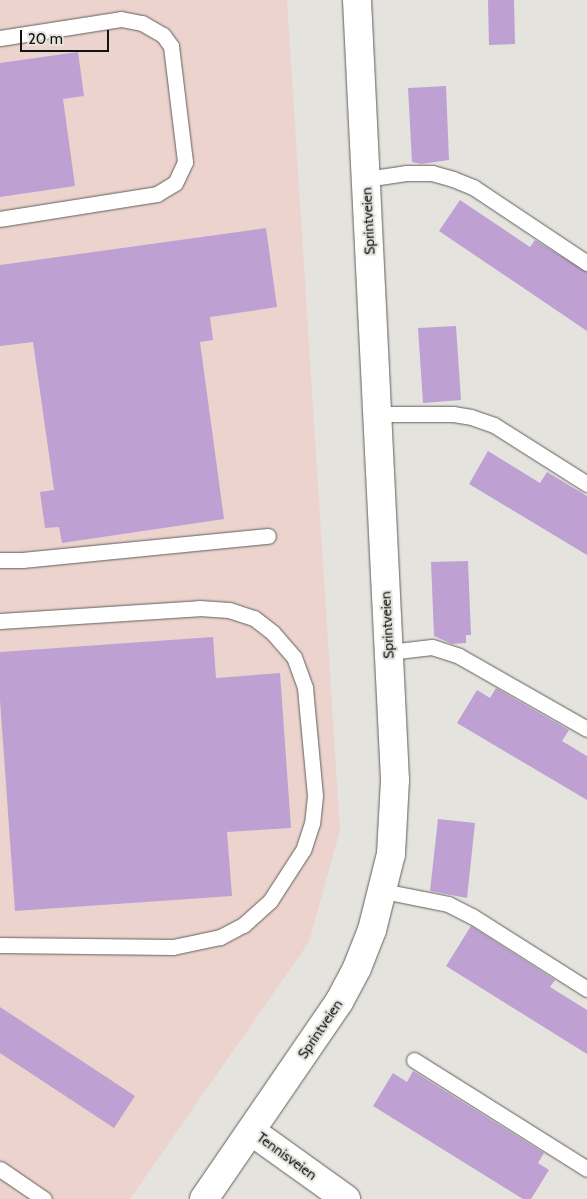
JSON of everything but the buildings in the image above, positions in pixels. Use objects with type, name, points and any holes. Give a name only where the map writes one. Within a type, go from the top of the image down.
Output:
[{"type":"street","name":"Sprintveien","points":[[204,1199],[339,1002],[357,968],[372,930],[391,854],[395,780],[376,414],[358,0]]},
{"type":"street","name":"Tennisveien","points":[[251,1131],[346,1199]]},
{"type":"lane","points":[[0,38],[121,19],[142,23],[163,35],[171,46],[185,162],[175,184],[157,194],[0,219]]},
{"type":"lane","points":[[366,179],[406,173],[432,174],[453,179],[474,187],[587,263]]},
{"type":"lane","points":[[376,414],[453,414],[471,417],[494,425],[587,484]]},
{"type":"lane","points":[[0,560],[22,560],[268,536]]},
{"type":"lane","points":[[0,621],[199,608],[229,610],[254,618],[274,633],[294,657],[305,688],[315,796],[312,823],[303,850],[270,901],[243,926],[220,937],[173,947],[0,945]]},
{"type":"lane","points":[[389,652],[432,647],[459,656],[587,728]]},
{"type":"lane","points":[[383,891],[448,904],[472,916],[587,989]]},
{"type":"lane","points":[[414,1060],[587,1170]]},
{"type":"lane","points":[[0,1169],[44,1199]]},
{"type":"shaded area","points":[[0,0],[287,0],[340,830],[309,942],[130,1199],[0,1199]]}]
